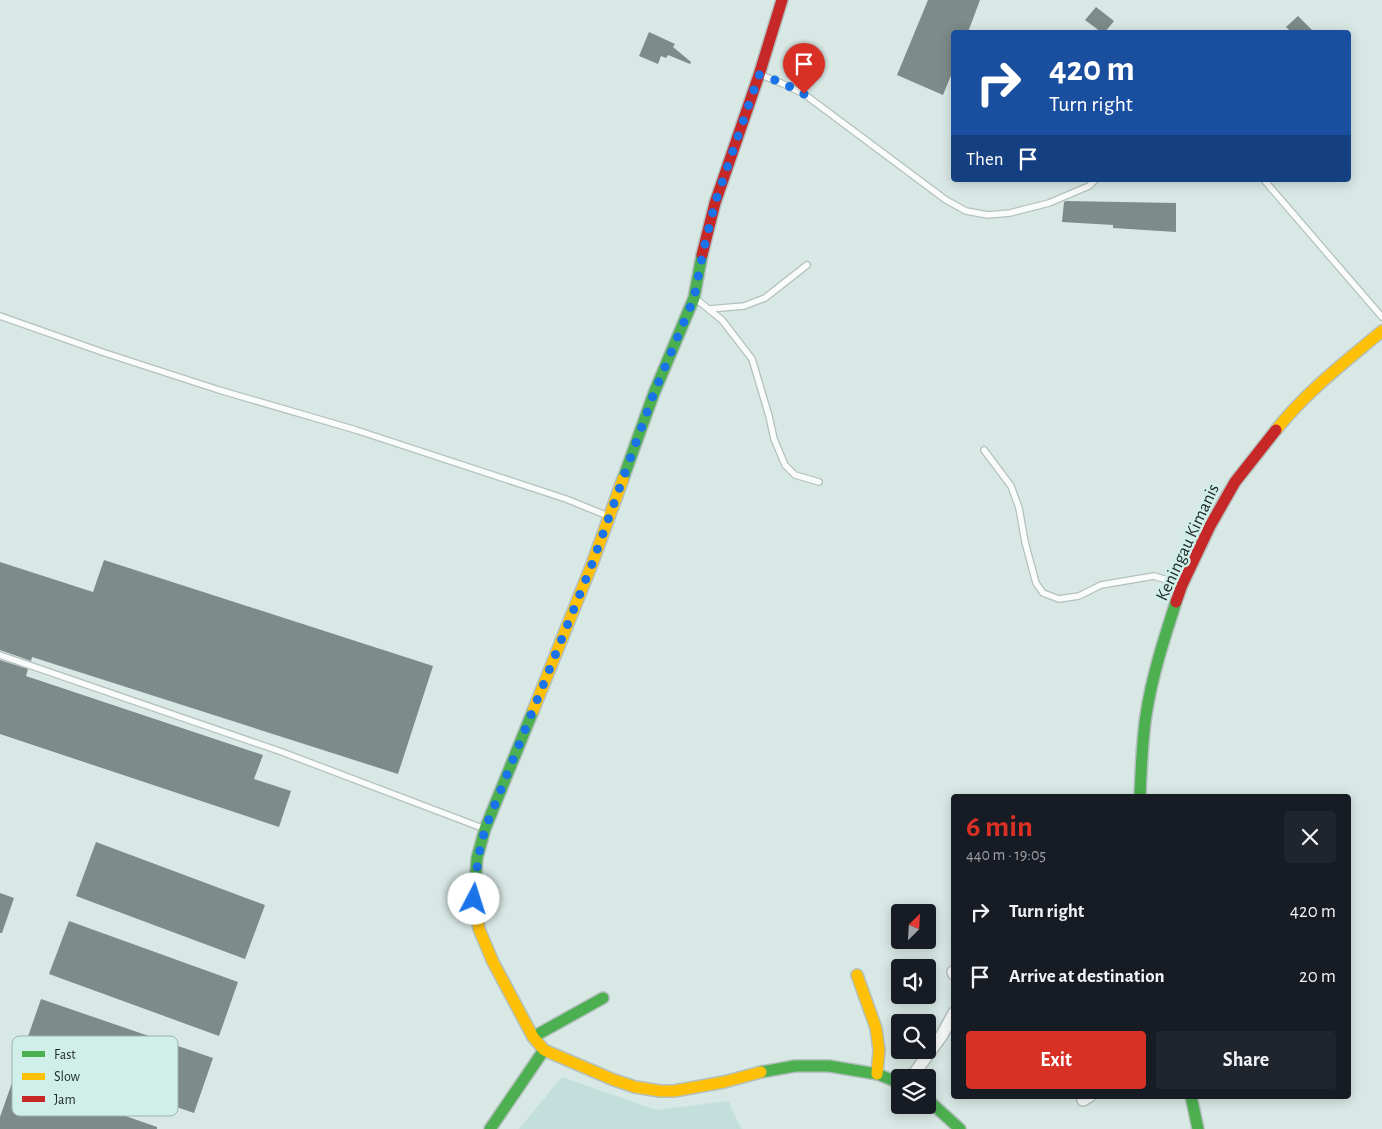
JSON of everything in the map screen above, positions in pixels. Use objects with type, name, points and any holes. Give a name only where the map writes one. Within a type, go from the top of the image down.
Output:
[{"type":"street","points":[[782,0],[759,75],[715,203],[694,298],[654,393],[592,564],[485,829],[478,858],[474,899],[479,929],[493,962],[534,1037],[544,1050],[614,1080],[636,1087],[660,1091],[674,1091],[724,1082],[795,1066],[829,1066],[877,1074],[891,1079]]},
{"type":"street","name":"Keningau Kimanis","points":[[1140,794],[1141,753],[1146,713],[1160,652],[1182,585],[1210,526],[1235,482],[1289,414],[1313,389],[1382,331]]},
{"type":"street","points":[[857,975],[876,1028],[879,1050],[877,1074]]},
{"type":"street","points":[[534,1037],[603,998]]},
{"type":"street","points":[[917,1069],[942,1035],[951,1018]]},
{"type":"street","points":[[490,1129],[544,1050]]},
{"type":"street","points":[[1192,1099],[1198,1129]]},
{"type":"street","points":[[936,1106],[960,1129]]},
{"type":"lane","points":[[759,75],[781,82],[804,94],[946,200],[966,210],[988,215],[1010,213],[1049,203],[1089,186],[1093,182]]},
{"type":"lane","points":[[1266,182],[1382,317]]},
{"type":"lane","points":[[708,309],[744,306],[765,298],[807,265]]},
{"type":"lane","points":[[694,298],[722,320],[752,359],[774,439],[785,465],[795,475],[819,482]]},
{"type":"lane","points":[[0,316],[219,390],[356,430],[566,499],[610,517]]},
{"type":"lane","points":[[984,450],[1011,486],[1020,508],[1025,542],[1036,583],[1043,593],[1059,599],[1079,596],[1101,585],[1154,576],[1182,585]]},
{"type":"lane","points":[[0,655],[282,752],[485,829]]},
{"type":"shaded area","points":[[562,1077],[656,1110],[729,1101],[742,1129],[519,1129]]},
{"type":"building","points":[[928,0],[980,0],[969,30],[951,30],[951,75],[943,95],[897,75]]},
{"type":"building","points":[[1096,7],[1114,21],[1107,30],[1098,30],[1085,20]]},
{"type":"building","points":[[1298,16],[1312,30],[1289,30],[1286,27]]},
{"type":"building","points":[[649,32],[675,44],[673,47],[691,62],[690,64],[668,55],[666,58],[661,56],[658,64],[639,56]]},
{"type":"building","points":[[1064,202],[1176,203],[1176,232],[1113,228],[1113,225],[1062,222]]},
{"type":"building","points":[[104,560],[433,666],[398,774],[32,657],[31,661],[0,650],[0,562],[93,592]]},
{"type":"building","points":[[0,660],[28,669],[26,676],[263,755],[254,779],[291,791],[279,827],[0,734]]},
{"type":"building","points":[[96,842],[265,905],[245,959],[76,896]]},
{"type":"building","points":[[0,893],[14,898],[2,933],[0,933]]},
{"type":"building","points":[[69,921],[238,982],[219,1036],[49,974]]},
{"type":"building","points":[[41,999],[149,1036],[28,1036]]},
{"type":"building","points":[[178,1046],[213,1058],[194,1113],[178,1108]]},
{"type":"building","points":[[12,1083],[12,1116],[126,1116],[157,1127],[157,1129],[0,1129],[0,1117]]},
{"type":"traffic: fast","points":[[623,479],[654,393],[694,298],[702,255]]},
{"type":"traffic: fast","points":[[1140,794],[1143,745],[1149,700],[1159,658],[1176,602]]},
{"type":"traffic: fast","points":[[478,923],[474,899],[477,858],[485,829],[533,711]]},
{"type":"traffic: fast","points":[[533,1037],[603,998]]},
{"type":"traffic: fast","points":[[490,1129],[544,1050]]},
{"type":"traffic: fast","points":[[761,1072],[795,1066],[829,1066],[877,1074],[891,1079]]},
{"type":"traffic: fast","points":[[1192,1099],[1198,1129]]},
{"type":"traffic: fast","points":[[936,1107],[960,1129]]},
{"type":"traffic: slow","points":[[1276,430],[1300,402],[1382,331]]},
{"type":"traffic: slow","points":[[533,711],[592,564],[623,479]]},
{"type":"traffic: slow","points":[[478,923],[493,962],[533,1037],[544,1050],[614,1080],[635,1087],[660,1091],[674,1091],[724,1082],[761,1072]]},
{"type":"traffic: slow","points":[[857,975],[876,1028],[879,1050],[877,1074]]},
{"type":"traffic: jam","points":[[702,255],[715,203],[759,75],[782,0]]},
{"type":"traffic: jam","points":[[1176,602],[1210,526],[1235,482],[1276,430]]},
{"type":"route","points":[[474,899],[478,858],[485,829],[592,564],[654,393],[694,298],[715,203],[759,75],[781,82],[804,94]]}]
